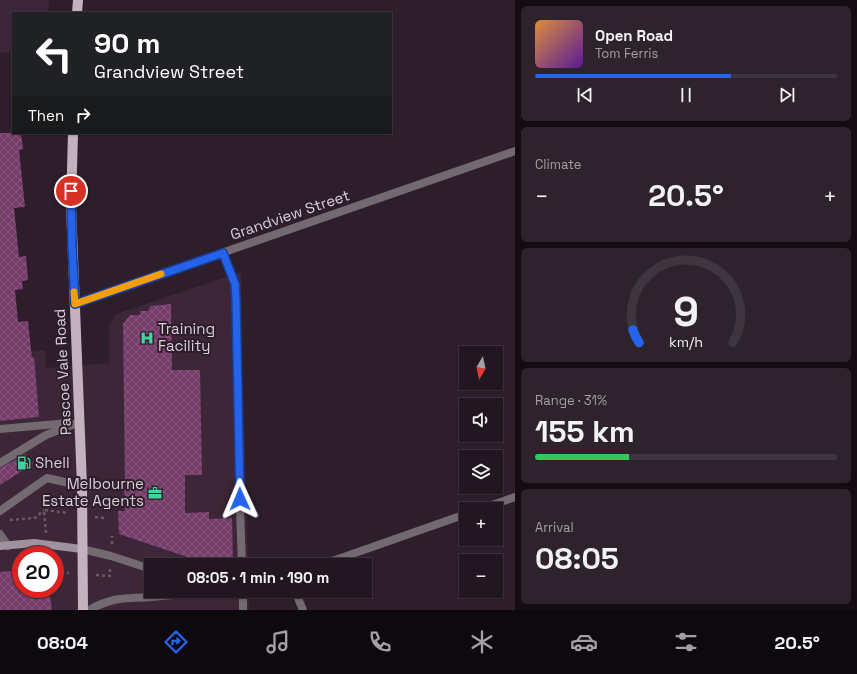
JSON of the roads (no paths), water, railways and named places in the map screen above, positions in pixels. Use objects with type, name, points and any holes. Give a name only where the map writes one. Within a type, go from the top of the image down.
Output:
[{"type":"main road","points":[[77,12],[78,0]]},
{"type":"main road","name":"Pascoe Vale Road","points":[[73,134],[71,206],[83,515],[83,610]]},
{"type":"main road","points":[[4,546],[34,543],[82,549]]},
{"type":"street","name":"Grandview Street","points":[[75,304],[515,151]]},
{"type":"street","points":[[223,253],[235,284],[236,300],[242,558]]},
{"type":"street","points":[[0,429],[80,422]]},
{"type":"street","points":[[0,463],[46,435],[80,422]]},
{"type":"street","points":[[0,511],[48,478],[82,486]]},
{"type":"street","points":[[501,502],[515,497]]},
{"type":"street","points":[[340,558],[459,516]]},
{"type":"street","points":[[0,534],[4,546]]},
{"type":"street","points":[[82,549],[119,558],[144,567]]},
{"type":"street","points":[[89,610],[107,601],[120,598],[144,597]]},
{"type":"street","points":[[243,598],[243,610]]},
{"type":"street","points":[[299,598],[303,610]]},
{"type":"place","name":"Training Facility","points":[[147,338]]},
{"type":"place","name":"Shell","points":[[24,463]]},
{"type":"place","name":"Melbourne Estate Agents","points":[[155,493]]}]
